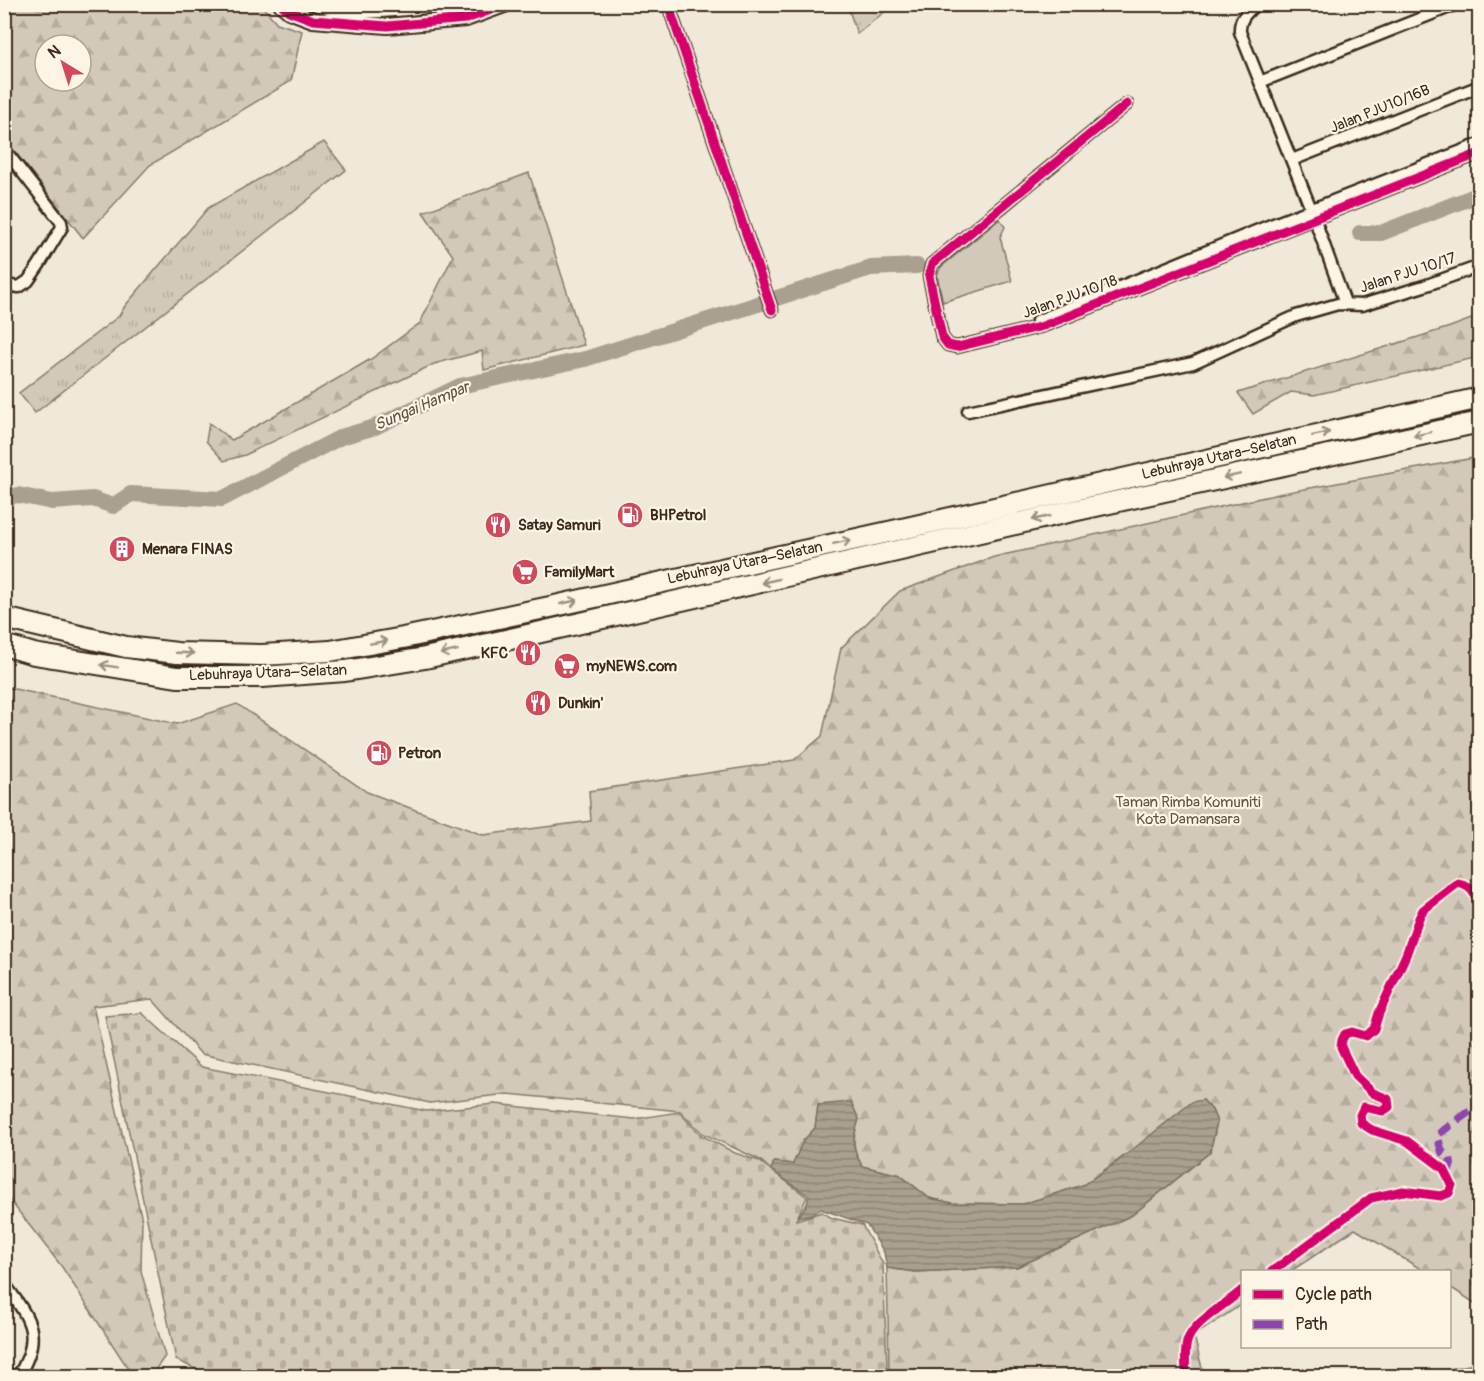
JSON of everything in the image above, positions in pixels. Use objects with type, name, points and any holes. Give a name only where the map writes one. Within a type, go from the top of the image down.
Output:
[{"type":"highway","name":"Lebuhraya Utara–Selatan","points":[[4,618],[126,647],[177,653],[262,655],[330,651],[403,638],[561,604],[1479,398]]},
{"type":"highway","name":"Lebuhraya Utara–Selatan","points":[[4,645],[34,654],[177,677],[262,676],[345,671],[425,658],[1058,514],[1479,422]]},
{"type":"street","points":[[281,4],[289,11],[313,20],[387,26],[466,19],[507,4]]},
{"type":"street","points":[[316,4],[345,9],[395,9],[444,4]]},
{"type":"street","points":[[668,4],[772,310]]},
{"type":"street","points":[[1256,4],[1244,15],[1240,24],[1240,32],[1292,160],[1345,303]]},
{"type":"street","points":[[1260,82],[1457,4]]},
{"type":"street","name":"Jalan PJU10/16B","points":[[1292,160],[1479,86]]},
{"type":"street","name":"Jalan PJU 10/18","points":[[1127,104],[932,264],[929,276],[942,338],[948,345],[957,347],[1016,332],[1040,319],[1111,290],[1312,213],[1479,153]]},
{"type":"street","name":"Jalan PJU 10/18","points":[[1312,213],[1479,144]]},
{"type":"street","points":[[4,149],[62,224],[61,230],[28,281],[19,287],[4,285]]},
{"type":"street","name":"Jalan PJU 10/17","points":[[968,411],[1193,363],[1296,316],[1331,305],[1345,303],[1362,305],[1479,266]]},
{"type":"street","points":[[6,1286],[27,1314],[33,1341],[26,1364],[18,1377]]},
{"type":"street","points":[[4,1373],[11,1377]]},
{"type":"green space","points":[[5,4],[261,5],[277,23],[302,31],[291,81],[150,165],[83,238],[5,139]]},
{"type":"green space","points":[[847,4],[892,4],[893,5],[857,34]]},
{"type":"green space","points":[[324,142],[346,170],[35,413],[19,393],[119,316],[208,208]]},
{"type":"green space","points":[[529,173],[584,345],[484,370],[482,351],[434,364],[245,455],[224,461],[206,441],[209,423],[232,440],[371,359],[420,323],[453,256],[423,212]]},
{"type":"green space","points":[[1000,219],[1005,227],[1000,237],[1012,281],[943,302],[937,275],[941,267]]},
{"type":"green space","points":[[1479,316],[1479,357],[1314,395],[1291,392],[1253,414],[1238,393],[1450,327]]},
{"type":"green space","name":"Taman Rimba Komuniti Kota Damansara","points":[[1479,457],[1479,1303],[1476,1304],[1451,1288],[1451,1270],[1422,1270],[1355,1229],[1293,1270],[1241,1270],[1241,1305],[1194,1336],[1204,1376],[888,1376],[887,1268],[916,1272],[1017,1267],[1132,1215],[1210,1152],[1217,1122],[1212,1110],[1203,1100],[1083,1185],[1023,1204],[952,1203],[929,1198],[900,1175],[862,1166],[854,1143],[859,1119],[835,1105],[818,1106],[815,1128],[803,1141],[793,1164],[774,1162],[771,1170],[760,1160],[702,1133],[680,1111],[508,1094],[430,1103],[201,1054],[152,999],[93,1006],[142,1220],[141,1271],[165,1356],[151,1376],[133,1376],[62,1267],[5,1194],[5,687],[177,724],[237,704],[367,792],[483,835],[591,821],[589,791],[794,760],[822,736],[841,648],[900,591],[994,557],[1283,493]]},
{"type":"green space","points":[[142,1013],[202,1067],[426,1111],[495,1104],[634,1119],[679,1112],[701,1135],[735,1153],[759,1161],[807,1197],[796,1220],[822,1212],[832,1218],[862,1225],[883,1264],[887,1366],[885,1376],[431,1376],[418,1372],[333,1376],[211,1376],[176,1360],[105,1016]]},
{"type":"green space","points":[[1479,1363],[1479,1376],[1415,1376]]},
{"type":"shaded area","points":[[1203,1100],[1212,1110],[1217,1122],[1210,1152],[1132,1215],[1017,1267],[916,1272],[887,1268],[884,1252],[867,1225],[821,1209],[813,1214],[798,1217],[807,1204],[809,1196],[771,1170],[774,1162],[793,1164],[803,1141],[815,1128],[818,1105],[851,1102],[859,1119],[854,1143],[862,1166],[900,1175],[929,1198],[952,1203],[1023,1204],[1083,1185],[1117,1162],[1192,1102]]},
{"type":"waterway","name":"Sungai Hampar","points":[[1360,233],[1381,233],[1480,194]]},
{"type":"waterway","name":"Sungai Hampar","points":[[4,498],[18,495],[52,502],[93,499],[113,506],[131,494],[222,499],[341,437],[375,427],[460,386],[585,359],[871,268],[917,266]]},
{"type":"marked path","points":[[1448,1173],[1451,1164],[1450,1157],[1442,1152],[1437,1135],[1480,1104]]},
{"type":"cycle path","points":[[281,4],[289,11],[313,20],[387,26],[466,19],[507,4]]},
{"type":"cycle path","points":[[668,4],[772,310]]},
{"type":"cycle path","points":[[1127,104],[932,264],[929,276],[942,337],[948,345],[957,347],[1043,326],[1480,153]]},
{"type":"cycle path","points":[[1274,1270],[1371,1198],[1403,1191],[1441,1196],[1449,1193],[1452,1185],[1444,1169],[1407,1141],[1372,1130],[1361,1123],[1360,1115],[1364,1107],[1383,1111],[1389,1107],[1388,1099],[1373,1093],[1355,1076],[1341,1047],[1345,1034],[1352,1032],[1366,1036],[1374,1029],[1423,910],[1458,883],[1472,890],[1480,915]]},
{"type":"cycle path","points":[[1186,1376],[1186,1350],[1190,1335],[1202,1321],[1241,1291]]},
{"type":"place","name":"BHPetrol","points":[[630,515]]},
{"type":"place","name":"Satay Samuri","points":[[498,525]]},
{"type":"place","name":"Menara FINAS","points":[[122,549]]},
{"type":"place","name":"FamilyMart","points":[[525,572]]},
{"type":"place","name":"KFC","points":[[528,653]]},
{"type":"place","name":"myNEWS.com","points":[[567,666]]},
{"type":"place","name":"Dunkin'","points":[[538,703]]},
{"type":"place","name":"Petron","points":[[379,753]]}]
